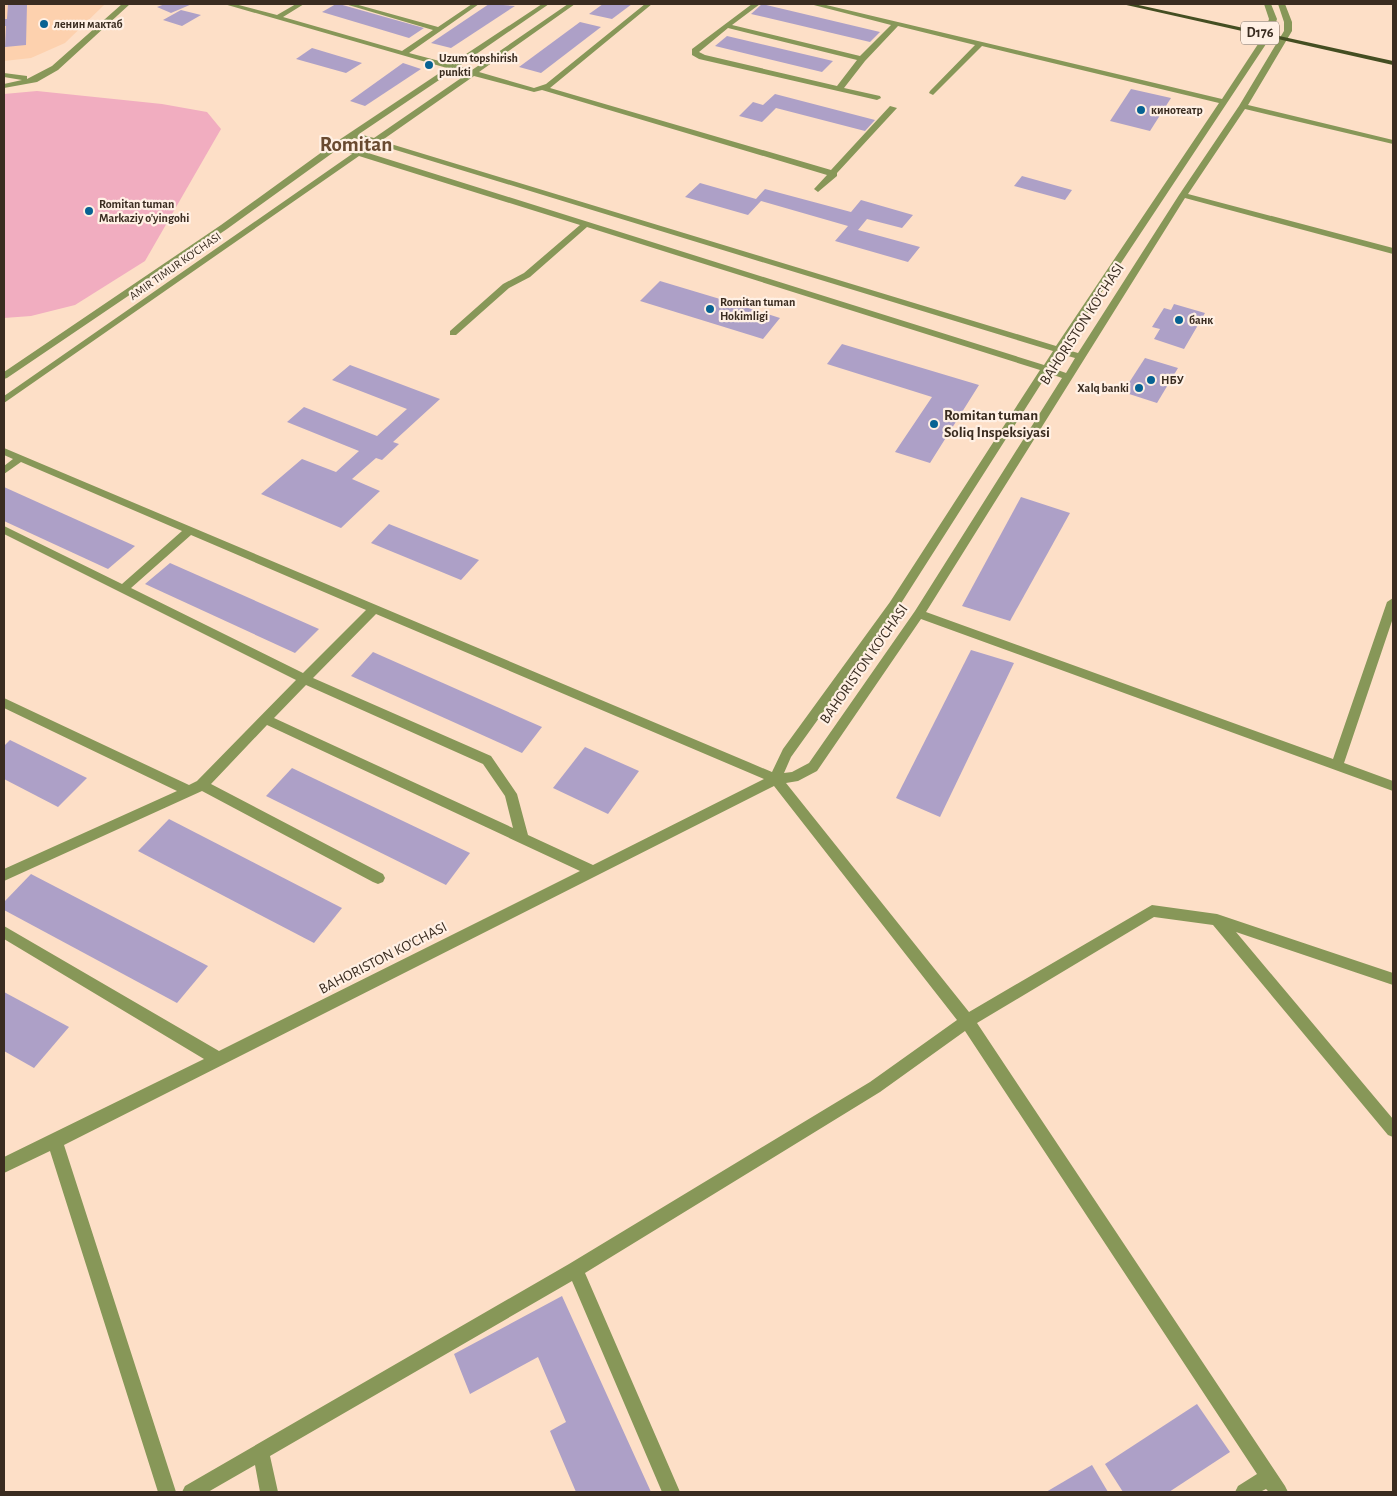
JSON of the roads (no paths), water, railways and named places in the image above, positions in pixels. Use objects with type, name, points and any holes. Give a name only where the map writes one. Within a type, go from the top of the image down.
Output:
[{"type":"main road","name":"D176","points":[[1126,4],[1270,31]]},
{"type":"main road","name":"D176","points":[[1164,4],[1393,63]]},
{"type":"main road","name":"D176","points":[[1286,35],[1393,56]]},
{"type":"street","points":[[4,86],[34,80],[54,68],[126,4]]},
{"type":"street","points":[[228,4],[530,90],[545,89],[834,174]]},
{"type":"street","points":[[279,17],[301,4]]},
{"type":"street","points":[[348,4],[439,29]]},
{"type":"street","points":[[404,53],[476,4]]},
{"type":"street","name":"AMIR TIMUR KO‘CHASI","points":[[4,376],[224,227],[336,146],[546,4]]},
{"type":"street","name":"AMIR TIMUR KO‘CHASI","points":[[4,400],[572,4]]},
{"type":"street","points":[[545,89],[649,4]]},
{"type":"street","points":[[756,4],[696,49],[695,53],[702,57],[877,98]]},
{"type":"street","points":[[814,4],[1224,102]]},
{"type":"street","points":[[1268,4],[1273,19],[1270,31]]},
{"type":"street","points":[[1281,4],[1288,22],[1286,35]]},
{"type":"street","points":[[839,89],[862,59],[896,24]]},
{"type":"street","points":[[727,26],[862,59]]},
{"type":"street","name":"BAHORISTON KO‘CHASI","points":[[776,779],[787,753],[894,605],[1059,349],[1270,31]]},
{"type":"street","name":"BAHORISTON KO‘CHASI","points":[[4,1165],[218,1060],[776,779],[794,777],[812,767],[918,614],[1183,194],[1243,106],[1286,35]]},
{"type":"street","points":[[933,93],[980,44]]},
{"type":"street","points":[[4,75],[34,80]]},
{"type":"street","points":[[1243,106],[1393,142]]},
{"type":"street","points":[[818,190],[893,108]]},
{"type":"street","points":[[354,134],[1081,356]]},
{"type":"street","points":[[336,146],[1068,377]]},
{"type":"street","points":[[1183,194],[1393,251]]},
{"type":"street","points":[[453,333],[506,286],[527,275],[586,224]]},
{"type":"street","points":[[4,451],[776,779],[967,1021],[1280,1492]]},
{"type":"street","points":[[4,471],[20,458]]},
{"type":"street","points":[[4,530],[306,680],[487,760],[511,794],[522,838]]},
{"type":"street","points":[[124,588],[190,530]]},
{"type":"street","points":[[1337,765],[1393,602]]},
{"type":"street","points":[[4,875],[202,785],[375,608]]},
{"type":"street","points":[[918,614],[1393,786]]},
{"type":"street","points":[[4,703],[189,791]]},
{"type":"street","points":[[265,720],[593,871]]},
{"type":"street","points":[[202,785],[378,878]]},
{"type":"street","points":[[191,1492],[576,1270],[875,1087],[967,1021],[1152,911],[1217,920],[1393,979]]},
{"type":"street","points":[[1217,920],[1393,1130]]},
{"type":"street","points":[[4,932],[218,1060]]},
{"type":"street","points":[[55,1141],[168,1492]]},
{"type":"street","points":[[576,1270],[671,1492]]},
{"type":"street","points":[[261,1453],[269,1492]]},
{"type":"street","points":[[1244,1492],[1269,1476]]},
{"type":"place","name":"ленин мактаб","points":[[44,24]]},
{"type":"place","name":"Uzum topshirish punkti","points":[[429,65]]},
{"type":"place","name":"кинотеатр","points":[[1141,110]]},
{"type":"place","name":"Romitan tuman Markaziy o'yingohi","points":[[89,211]]},
{"type":"place","name":"Romitan tuman Hokimligi","points":[[710,309]]},
{"type":"place","name":"банк","points":[[1179,320]]},
{"type":"place","name":"НБУ","points":[[1151,380]]},
{"type":"place","name":"Xalq banki","points":[[1139,388]]},
{"type":"place","name":"Romitan tuman Soliq Inspeksiyasi","points":[[934,424]]},
{"type":"district","name":"Romitan","points":[[356,144]]}]
